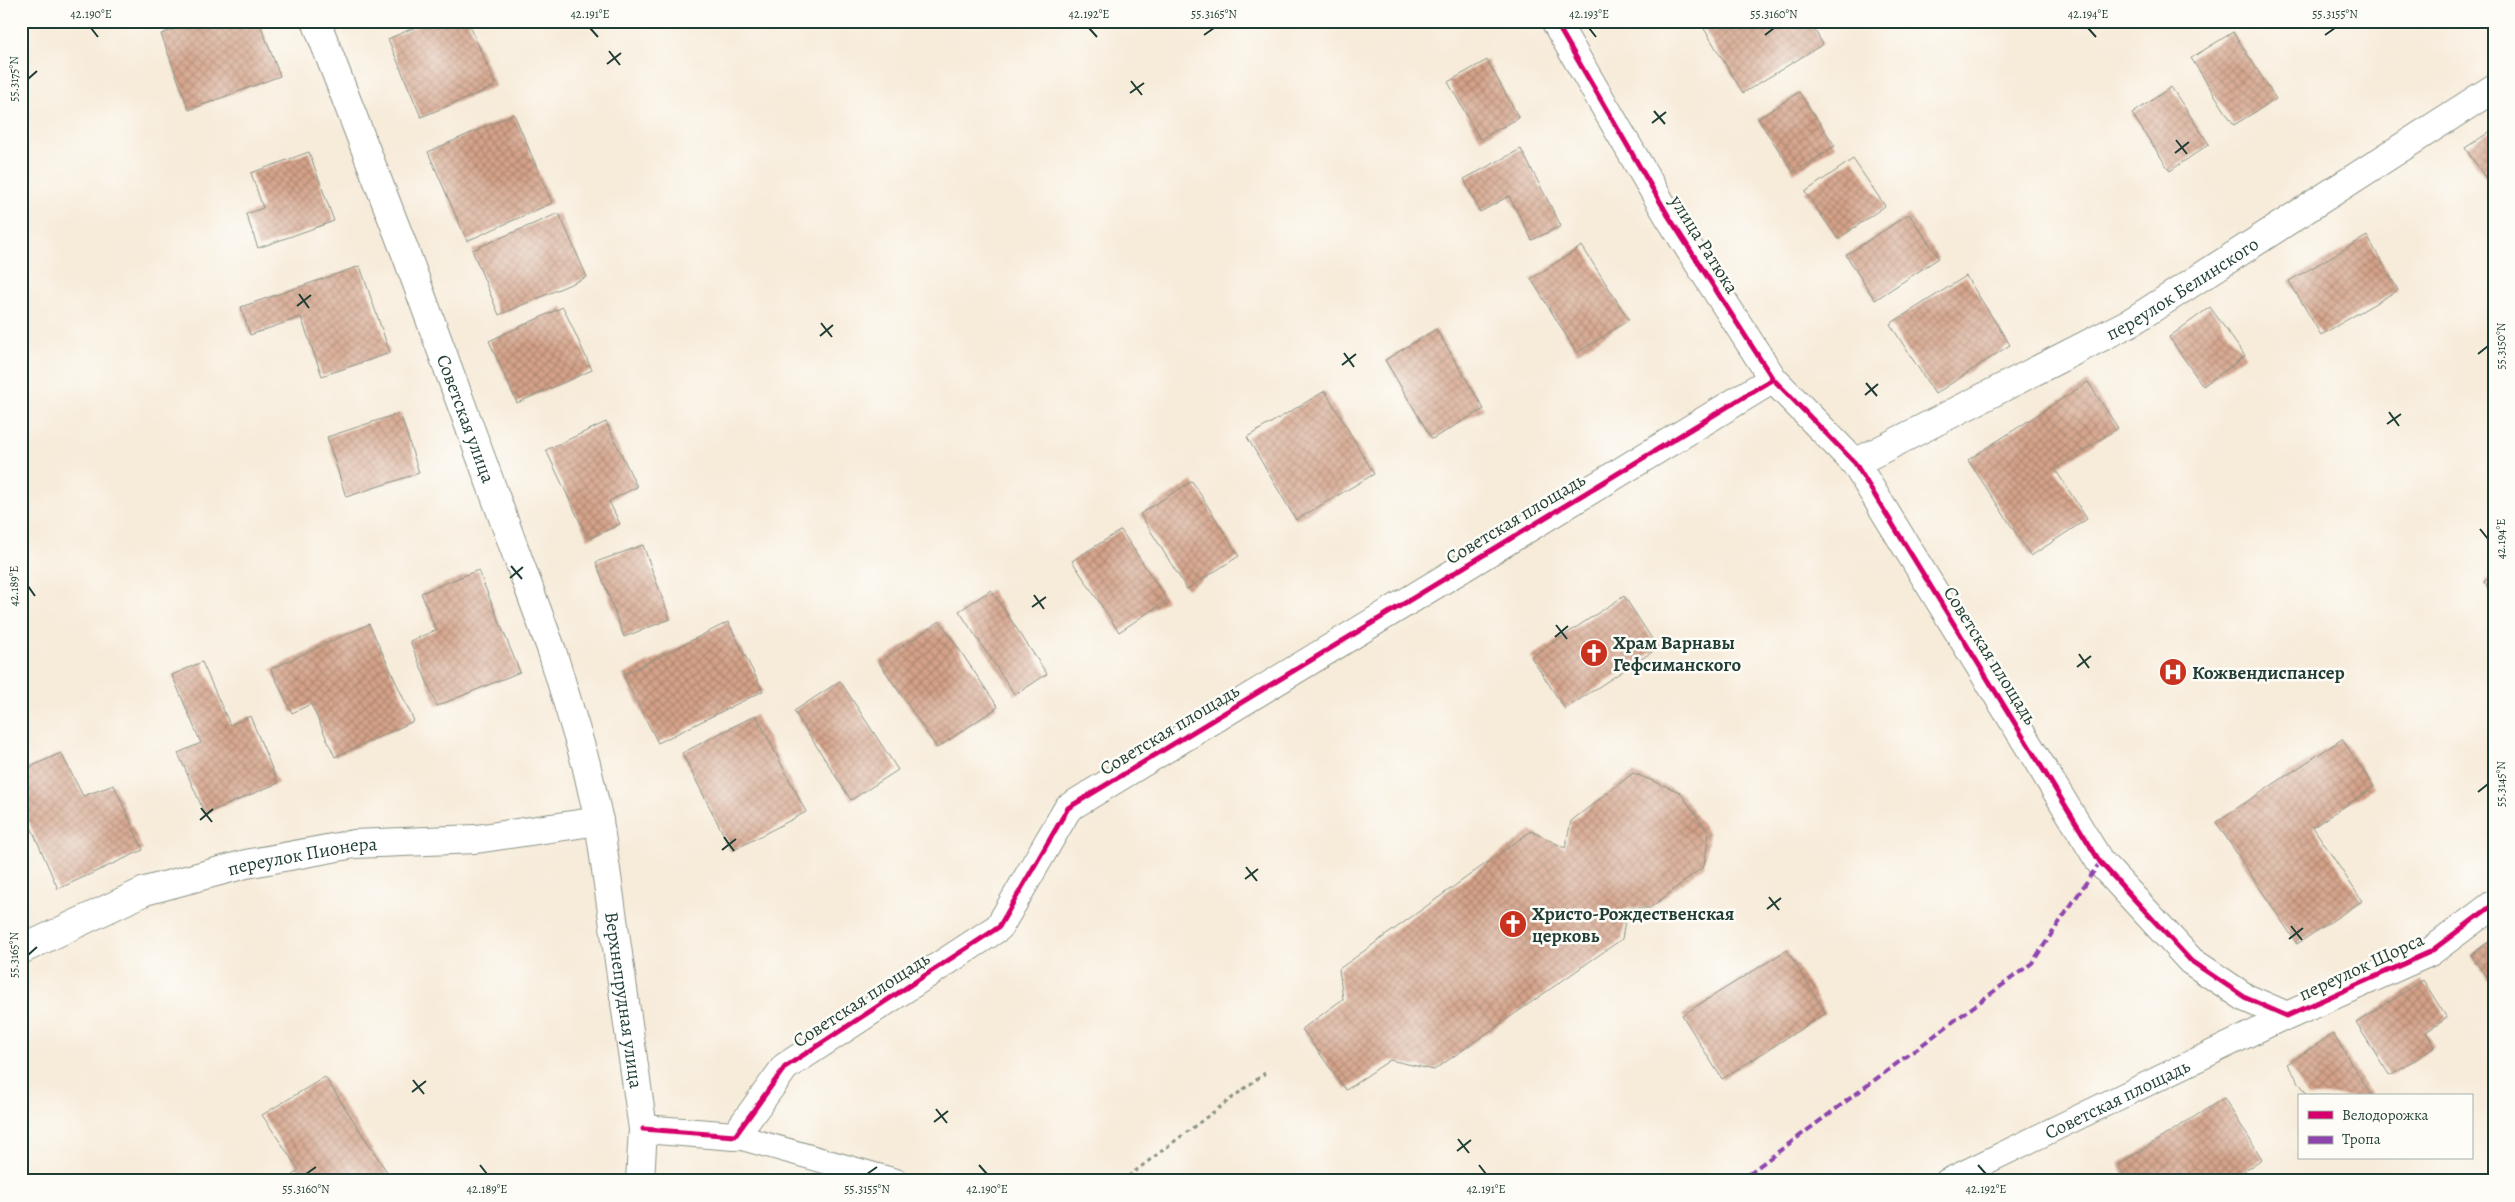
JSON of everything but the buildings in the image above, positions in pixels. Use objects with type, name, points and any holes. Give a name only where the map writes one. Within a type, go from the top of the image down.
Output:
[{"type":"street","name":"Советская улица","points":[[316,21],[410,263],[552,651],[586,764],[599,821]]},
{"type":"street","name":"улица Ратюка","points":[[1555,21],[1669,217],[1773,379],[1855,463]]},
{"type":"street","name":"переулок Белинского","points":[[1855,463],[2131,322],[2494,88]]},
{"type":"street","name":"Советская площадь","points":[[735,1136],[785,1067],[999,927],[1068,808],[1773,379]]},
{"type":"street","name":"Советская площадь","points":[[1855,463],[2100,862],[2191,961],[2246,998],[2287,1016]]},
{"type":"street","name":"переулок Пионера","points":[[21,950],[145,890],[246,864],[354,844],[476,839],[599,821]]},
{"type":"street","name":"Верхнепрудная улица","points":[[599,821],[643,1129],[640,1181]]},
{"type":"street","name":"переулок Щорса","points":[[2287,1016],[2430,952],[2494,904]]},
{"type":"street","points":[[643,1129],[735,1136]]},
{"type":"lane","name":"Советская площадь","points":[[1947,1181],[2287,1016]]},
{"type":"lane","points":[[735,1136],[896,1181]]},
{"type":"path","points":[[1122,1181],[1265,1073]]},
{"type":"marked path","points":[[1739,1181],[2032,963],[2100,862]]},
{"type":"cycle path","points":[[1555,21],[1669,217],[1773,379],[1855,463],[2100,862],[2191,961],[2246,998],[2287,1016],[2430,952],[2494,904]]},
{"type":"cycle path","points":[[643,1129],[735,1136],[785,1067],[999,927],[1068,808],[1773,379]]},
{"type":"place","name":"Храм Варнавы Гефсиманского","points":[[1594,653]]},
{"type":"place","name":"Кожвендиспансер","points":[[2173,672]]},
{"type":"place","name":"Христо-Рождественская церковь","points":[[1513,924]]}]
